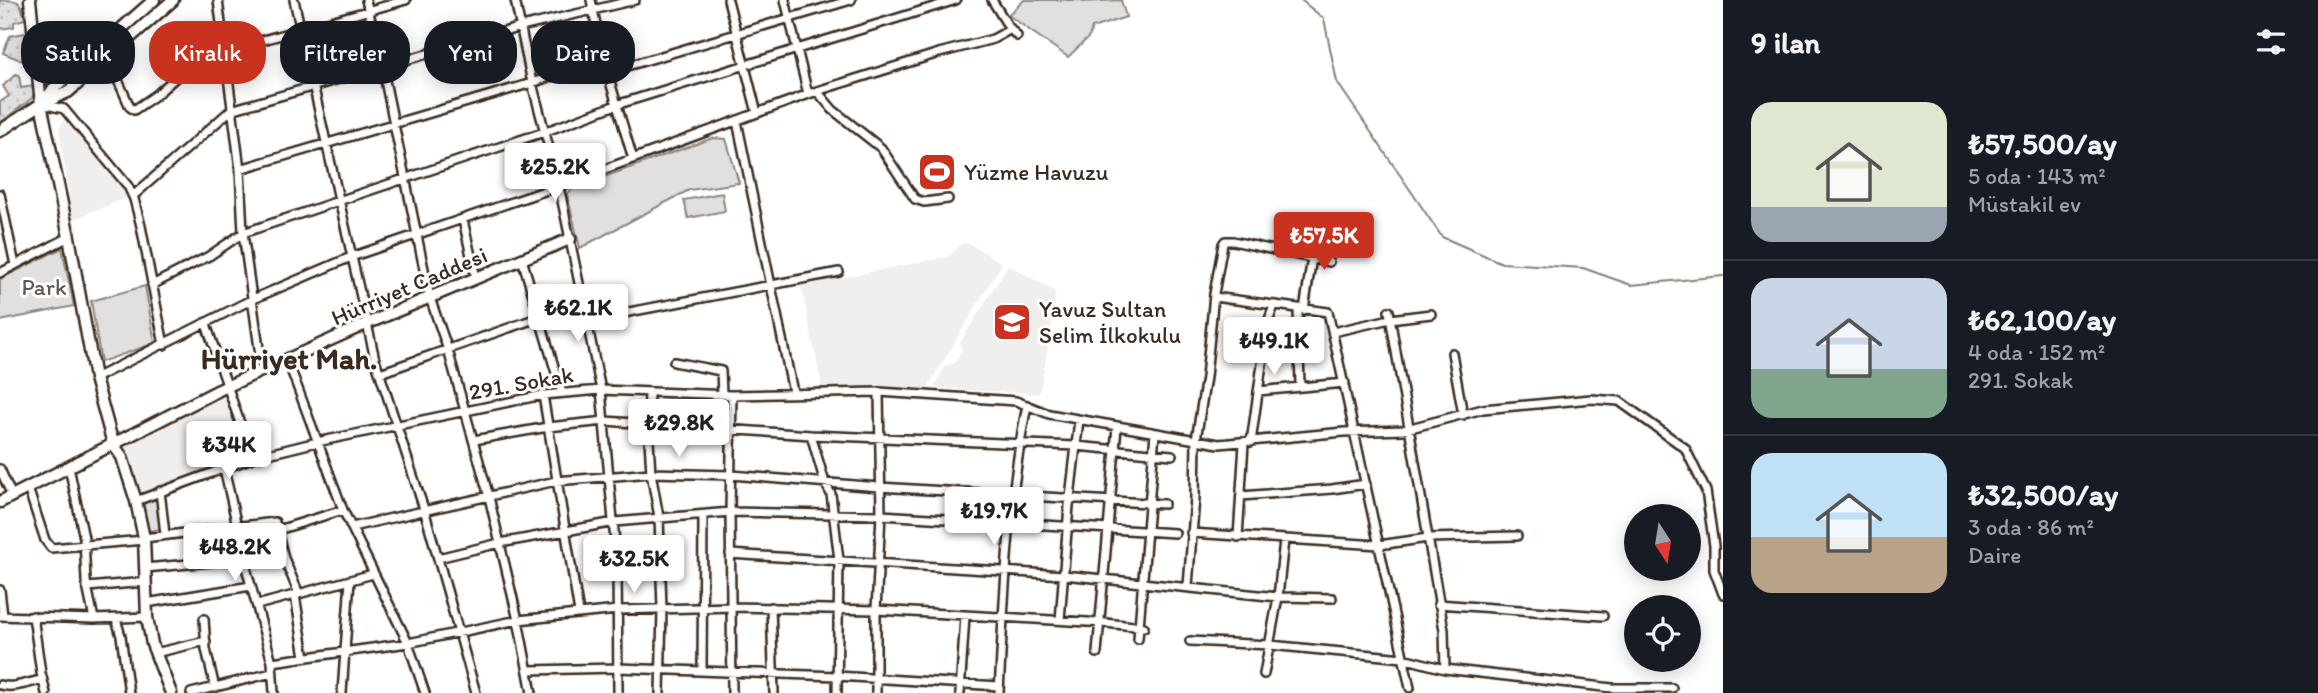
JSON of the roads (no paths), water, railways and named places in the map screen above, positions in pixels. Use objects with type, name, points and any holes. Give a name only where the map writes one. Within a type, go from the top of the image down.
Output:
[{"type":"street","points":[[30,0],[41,104],[95,378],[113,444],[122,457],[136,500],[144,539],[147,617],[155,653],[171,693]]},
{"type":"street","points":[[41,104],[55,87],[154,0]]},
{"type":"street","points":[[135,34],[173,0]]},
{"type":"street","points":[[218,0],[220,21]]},
{"type":"street","points":[[294,0],[298,21]]},
{"type":"street","points":[[366,0],[371,21]]},
{"type":"street","points":[[329,21],[406,0]]},
{"type":"street","points":[[516,0],[531,78]]},
{"type":"street","points":[[591,0],[595,21]]},
{"type":"street","points":[[410,58],[521,27],[635,0]]},
{"type":"street","points":[[728,0],[757,113]]},
{"type":"street","points":[[785,0],[795,50],[808,94]]},
{"type":"street","points":[[635,64],[851,0]]},
{"type":"street","points":[[152,285],[209,256],[243,233],[616,106],[957,0]]},
{"type":"street","points":[[992,0],[1017,36]]},
{"type":"street","points":[[95,378],[253,299],[351,257],[559,186],[808,94],[993,39],[1011,29]]},
{"type":"street","points":[[240,169],[531,83]]},
{"type":"street","points":[[0,131],[77,84]]},
{"type":"street","points":[[120,84],[134,110],[168,84]]},
{"type":"street","points":[[228,84],[240,169],[243,233],[262,370]]},
{"type":"street","points":[[311,84],[340,200],[366,324],[424,509],[476,693]]},
{"type":"street","points":[[133,196],[231,110],[322,84]]},
{"type":"street","points":[[387,84],[430,298],[448,350],[489,497],[532,693]]},
{"type":"street","points":[[532,84],[559,186],[601,390],[615,522],[618,693]]},
{"type":"street","points":[[610,84],[633,159]]},
{"type":"street","points":[[817,91],[833,110],[881,148],[915,199],[924,202],[948,199]]},
{"type":"street","points":[[41,104],[64,109],[128,186],[133,196],[164,345]]},
{"type":"street","points":[[737,121],[793,392]]},
{"type":"street","points":[[0,194],[15,265]]},
{"type":"street","points":[[463,220],[476,278]]},
{"type":"street","points":[[1300,386],[1301,309],[1313,258],[1316,231]]},
{"type":"street","points":[[0,273],[69,237]]},
{"type":"street","name":"Hürriyet Caddesi","points":[[0,502],[262,370],[570,239]]},
{"type":"street","points":[[1188,586],[1195,498],[1196,440],[1214,297],[1225,241],[1329,262]]},
{"type":"street","points":[[522,259],[562,393]]},
{"type":"street","points":[[587,320],[839,272]]},
{"type":"street","points":[[1214,297],[1328,312],[1410,688]]},
{"type":"street","points":[[380,373],[583,302]]},
{"type":"street","points":[[1238,537],[1247,443],[1268,322],[1274,306]]},
{"type":"street","points":[[1333,332],[1390,315],[1431,314]]},
{"type":"street","points":[[1390,315],[1444,630],[1445,669]]},
{"type":"street","points":[[206,324],[253,458]]},
{"type":"street","points":[[1452,353],[1463,415]]},
{"type":"street","points":[[287,359],[343,510],[408,643],[425,693]]},
{"type":"street","points":[[674,362],[721,371],[722,394]]},
{"type":"street","points":[[1258,391],[1345,383]]},
{"type":"street","name":"291. Sokak","points":[[136,500],[253,458],[317,442],[543,395],[601,390],[732,395],[879,392],[1016,401],[1049,414],[1219,444],[1409,428],[1483,409],[1591,399],[1619,401],[1685,449],[1706,491],[1714,546],[1714,570],[1723,594]]},
{"type":"street","points":[[876,693],[876,610],[881,515],[879,392]]},
{"type":"street","points":[[649,393],[651,472],[659,517],[662,609],[660,693]]},
{"type":"street","points":[[543,395],[579,613]]},
{"type":"street","points":[[732,395],[732,693]]},
{"type":"street","points":[[529,670],[618,668],[876,677],[960,682],[999,690],[1009,524],[1027,405]]},
{"type":"street","points":[[1060,620],[1069,499],[1079,420]]},
{"type":"street","points":[[474,440],[548,427],[605,421],[811,435],[1076,446],[1172,455]]},
{"type":"street","points":[[1097,653],[1117,427]]},
{"type":"street","points":[[1138,639],[1142,627],[1142,582],[1155,433]]},
{"type":"street","points":[[811,435],[824,483],[831,494],[834,514],[839,609],[837,693]]},
{"type":"street","points":[[69,467],[85,544],[87,587],[94,619]]},
{"type":"street","points":[[224,468],[244,559],[272,662],[274,693]]},
{"type":"street","points":[[0,469],[12,496]]},
{"type":"street","points":[[352,527],[556,481],[651,472],[1164,504]]},
{"type":"street","points":[[1241,496],[1366,484]]},
{"type":"street","points":[[28,488],[48,546],[61,548],[275,522],[297,594],[305,657]]},
{"type":"street","points":[[160,491],[165,534]]},
{"type":"street","points":[[278,530],[343,510]]},
{"type":"street","points":[[438,558],[500,543],[615,522],[730,512],[881,515],[1175,533]]},
{"type":"street","points":[[702,671],[703,514]]},
{"type":"street","points":[[1191,533],[1379,545],[1428,538],[1517,536]]},
{"type":"street","points":[[1264,674],[1278,597],[1284,540]]},
{"type":"street","points":[[730,554],[1103,578],[1278,597],[1332,597]]},
{"type":"street","points":[[145,568],[244,559]]},
{"type":"street","points":[[257,605],[373,573]]},
{"type":"street","points":[[342,693],[350,580]]},
{"type":"street","points":[[87,587],[146,582]]},
{"type":"street","points":[[146,603],[251,586]]},
{"type":"street","points":[[0,590],[1,616],[94,619],[147,617]]},
{"type":"street","points":[[1438,604],[1604,616]]},
{"type":"street","points":[[272,662],[408,643],[518,620],[618,610],[771,607],[876,610],[1142,627]]},
{"type":"street","points":[[771,607],[774,693]]},
{"type":"street","points":[[33,616],[46,693]]},
{"type":"street","points":[[960,693],[965,616]]},
{"type":"street","points":[[116,619],[129,693]]},
{"type":"street","points":[[204,620],[215,688]]},
{"type":"street","points":[[155,653],[206,641]]},
{"type":"street","points":[[1190,641],[1270,645],[1403,658],[1445,669],[1612,688],[1672,688]]},
{"type":"street","points":[[191,693],[272,673]]},
{"type":"street","points":[[0,685],[10,688],[21,683],[42,680]]},
{"type":"street","points":[[16,693],[21,683]]},
{"type":"water","name":"Yüzme Havuzu","points":[[948,164],[950,176],[926,181],[924,168]]},
{"type":"waterway","points":[[1301,0],[1324,19],[1337,82],[1442,237],[1502,263],[1583,268],[1631,285],[1723,276]]},
{"type":"place","name":"Yüzme Havuzu","points":[[937,172]]},
{"type":"place","name":"Yavuz Sultan Selim İlkokulu","points":[[1012,322]]},
{"type":"district","name":"Hürriyet Mah.","points":[[289,359]]},
{"type":"park label","name":"Park","points":[[44,287]]}]
